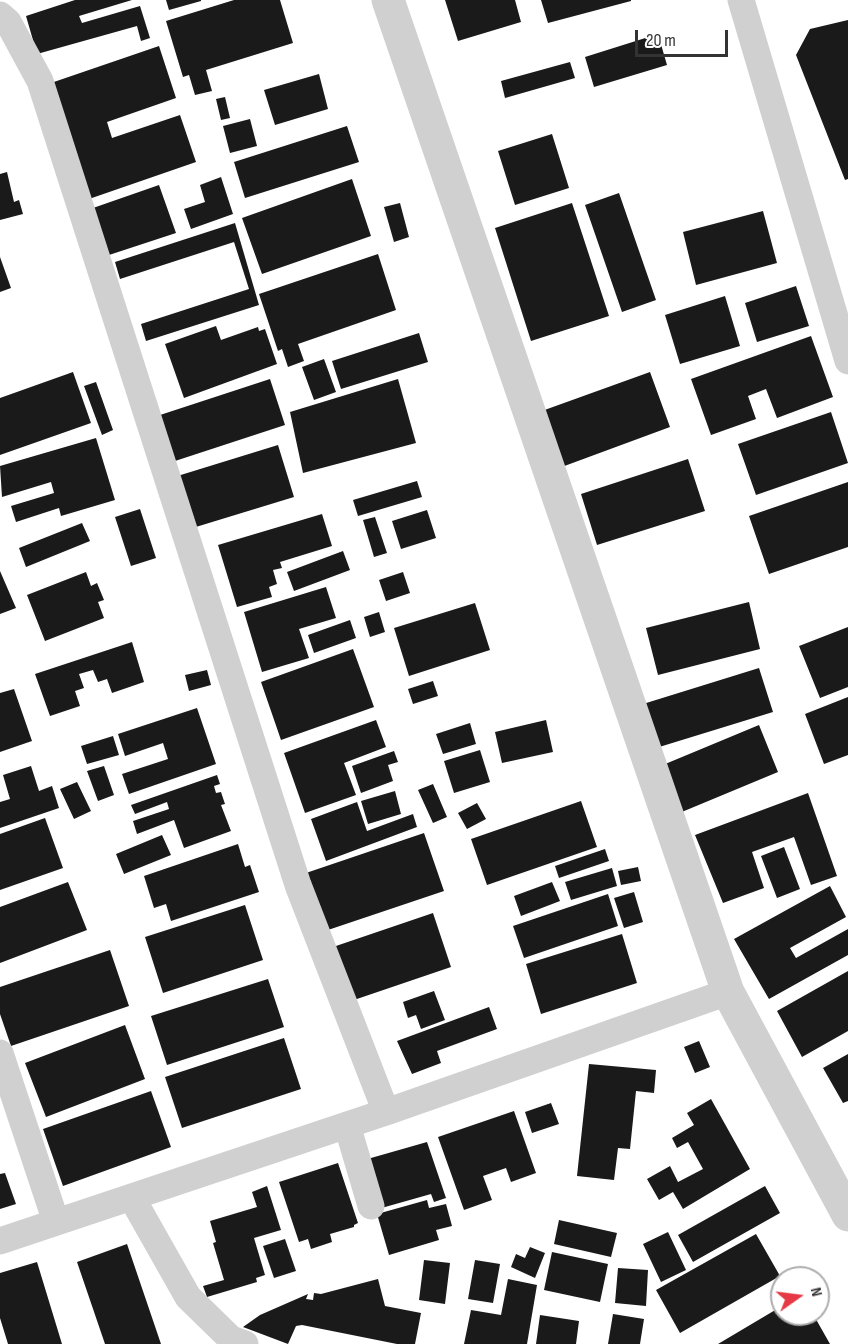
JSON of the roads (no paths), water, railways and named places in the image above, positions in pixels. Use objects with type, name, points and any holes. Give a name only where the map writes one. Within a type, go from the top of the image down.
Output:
[{"type":"street","points":[[388,0],[728,992],[848,1215]]},
{"type":"street","points":[[747,1],[848,361]]},
{"type":"street","points":[[0,15],[8,22],[40,81],[298,885],[386,1112]]},
{"type":"street","points":[[0,1241],[386,1112],[728,992]]},
{"type":"street","points":[[0,1053],[56,1222]]},
{"type":"street","points":[[347,1125],[371,1206]]},
{"type":"street","points":[[132,1198],[188,1298],[235,1342]]}]
